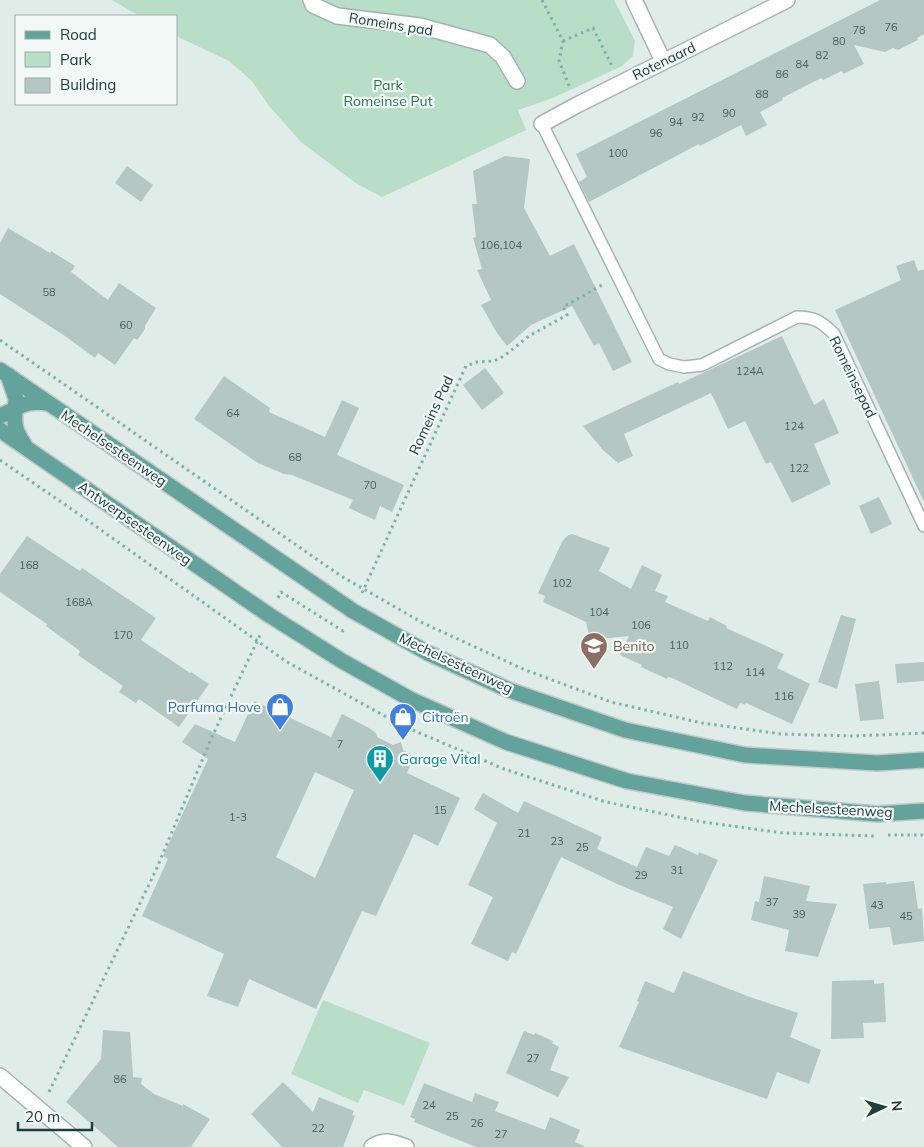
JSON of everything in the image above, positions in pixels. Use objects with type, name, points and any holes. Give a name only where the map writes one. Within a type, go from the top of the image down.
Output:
[{"type":"main road","name":"Mechelsesteenweg","points":[[4,373],[353,611],[428,653],[508,690],[625,730],[745,755],[877,763],[924,760]]},
{"type":"main road","name":"Mechelsesteenweg","points":[[4,373],[16,399],[14,425],[26,448]]},
{"type":"main road","name":"Mechelsesteenweg","points":[[0,416],[26,403],[49,404]]},
{"type":"main road","name":"Antwerpsesteenweg","points":[[0,430],[269,616]]},
{"type":"main road","name":"Mechelsesteenweg","points":[[269,616],[342,661],[412,700],[506,742],[627,781],[745,803],[877,814],[924,811]]},
{"type":"street","name":"Romeins pad","points":[[311,0],[313,5],[337,16],[420,26],[490,45],[503,57],[517,81]]},
{"type":"street","points":[[634,0],[663,61]]},
{"type":"street","name":"Rotenaard","points":[[542,124],[577,104],[787,0]]},
{"type":"street","points":[[0,1076],[84,1147]]},
{"type":"street","points":[[372,1147],[382,1142],[392,1142],[406,1147]]},
{"type":"lane","name":"Romeinsepad","points":[[542,124],[659,359],[669,364],[684,367],[702,365],[797,318],[821,322],[834,334],[924,526]]},
{"type":"path","points":[[542,0],[563,41],[559,62],[577,104]]},
{"type":"path","points":[[563,41],[593,28],[620,83]]},
{"type":"path","name":"Romeins Pad","points":[[364,589],[466,366],[477,362],[494,361],[504,356],[529,336],[567,315],[563,307],[618,276]]},
{"type":"path","points":[[0,340],[341,576],[423,623],[514,665],[611,702],[702,723],[781,734],[854,736],[924,733]]},
{"type":"path","points":[[40,1111],[156,870],[211,739],[281,592],[343,631],[364,589]]},
{"type":"green space","name":"Park Romeinse Put","points":[[112,0],[614,0],[635,41],[633,56],[622,66],[553,98],[518,110],[526,130],[382,197],[357,184],[302,143],[269,106],[252,81],[229,61],[178,37],[178,15],[137,15]]},
{"type":"green space","points":[[323,1000],[430,1043],[404,1105],[364,1090],[358,1103],[291,1074]]},
{"type":"building","points":[[880,0],[924,0],[924,34],[917,38],[918,40],[898,50],[893,48],[885,52],[854,45],[864,64],[843,74],[842,71],[823,80],[821,78],[782,98],[783,100],[760,112],[767,125],[746,136],[741,125],[700,146],[699,144],[589,202],[579,182],[587,177],[576,154]]},
{"type":"building","points":[[505,156],[530,159],[524,208],[550,256],[574,244],[632,362],[613,371],[599,343],[594,346],[572,306],[531,325],[507,346],[497,333],[481,305],[491,300],[477,270],[482,269],[473,238],[476,237],[472,204],[477,204],[473,171]]},
{"type":"building","points":[[127,166],[153,185],[141,202],[115,183]]},
{"type":"building","points":[[8,228],[75,266],[71,272],[108,300],[119,283],[156,308],[145,329],[137,340],[134,338],[115,365],[98,353],[95,358],[0,294],[0,243]]},
{"type":"building","points":[[914,260],[918,271],[924,269],[924,502],[835,310],[901,280],[896,266]]},
{"type":"building","points":[[782,336],[814,405],[824,399],[839,433],[814,444],[831,484],[792,503],[771,462],[766,464],[745,421],[728,429],[711,393],[624,434],[633,456],[618,463],[603,450],[583,426],[678,382],[679,384]]},
{"type":"building","points":[[485,368],[504,393],[482,410],[463,385]]},
{"type":"building","points":[[224,376],[270,408],[269,412],[325,437],[342,400],[359,408],[337,455],[404,485],[392,512],[380,506],[375,520],[349,508],[353,500],[258,463],[194,419]]},
{"type":"building","points":[[879,497],[892,524],[871,534],[859,506]]},
{"type":"building","points":[[572,534],[610,548],[599,571],[631,589],[642,565],[662,575],[655,591],[668,596],[665,602],[708,621],[710,617],[727,626],[726,628],[784,654],[777,668],[810,684],[792,724],[746,703],[745,705],[740,703],[737,709],[672,678],[668,677],[667,679],[641,667],[642,665],[620,655],[629,636],[590,640],[586,622],[543,602],[545,596],[538,593],[562,542],[567,536]]},
{"type":"building","points":[[27,536],[80,571],[82,568],[156,618],[141,640],[209,684],[179,727],[139,699],[136,703],[119,692],[123,686],[78,655],[80,651],[46,626],[47,624],[0,592],[0,574]]},
{"type":"building","points":[[841,615],[856,619],[837,689],[818,682]]},
{"type":"building","points":[[924,662],[924,681],[897,683],[895,664]]},
{"type":"building","points":[[879,681],[884,719],[860,721],[855,684]]},
{"type":"building","points":[[254,701],[331,737],[342,714],[369,728],[376,733],[377,737],[393,745],[401,742],[403,750],[414,756],[407,773],[460,798],[438,846],[414,834],[376,916],[362,911],[316,1009],[249,979],[238,1007],[207,996],[224,954],[142,916],[168,859],[163,856],[208,759],[182,742],[195,724],[235,742]],"holes":[[[315,772],[354,790],[315,878],[276,857]]]},
{"type":"building","points":[[483,793],[518,813],[524,801],[602,837],[597,849],[637,867],[646,847],[669,856],[675,845],[698,855],[699,852],[718,860],[681,939],[663,929],[673,907],[617,884],[561,857],[516,954],[512,952],[508,961],[471,944],[493,897],[468,885],[497,823],[474,809]]},
{"type":"building","points":[[764,876],[810,886],[806,901],[837,904],[818,957],[785,951],[789,930],[751,920],[755,901],[759,902]]},
{"type":"building","points":[[914,881],[918,909],[922,908],[924,941],[893,945],[890,927],[869,929],[863,884]]},
{"type":"building","points":[[683,971],[798,1013],[790,1037],[821,1050],[809,1084],[777,1072],[767,1099],[619,1047],[639,1002],[637,1001],[645,981],[674,993]]},
{"type":"building","points":[[874,980],[874,984],[884,983],[886,1022],[863,1023],[864,1038],[831,1039],[832,981]]},
{"type":"building","points":[[103,1030],[130,1032],[133,1077],[142,1078],[141,1084],[154,1094],[183,1106],[183,1104],[210,1119],[191,1147],[118,1147],[66,1102],[101,1059]]},
{"type":"building","points":[[524,1031],[534,1035],[535,1033],[553,1041],[552,1043],[559,1047],[550,1070],[569,1077],[558,1097],[506,1073]]},
{"type":"building","points":[[283,1082],[313,1112],[319,1097],[354,1111],[352,1115],[355,1116],[343,1147],[282,1147],[251,1114]]},
{"type":"building","points":[[424,1083],[472,1102],[475,1093],[499,1102],[495,1111],[545,1130],[550,1117],[580,1130],[575,1142],[584,1147],[476,1147],[414,1122],[415,1119],[410,1117]]},
{"type":"place","name":"Benito","points":[[594,670]]},
{"type":"place","name":"Parfuma Hove","points":[[280,731]]},
{"type":"place","name":"Citroën","points":[[403,741]]},
{"type":"place","name":"Garage Vital","points":[[380,783]]}]
